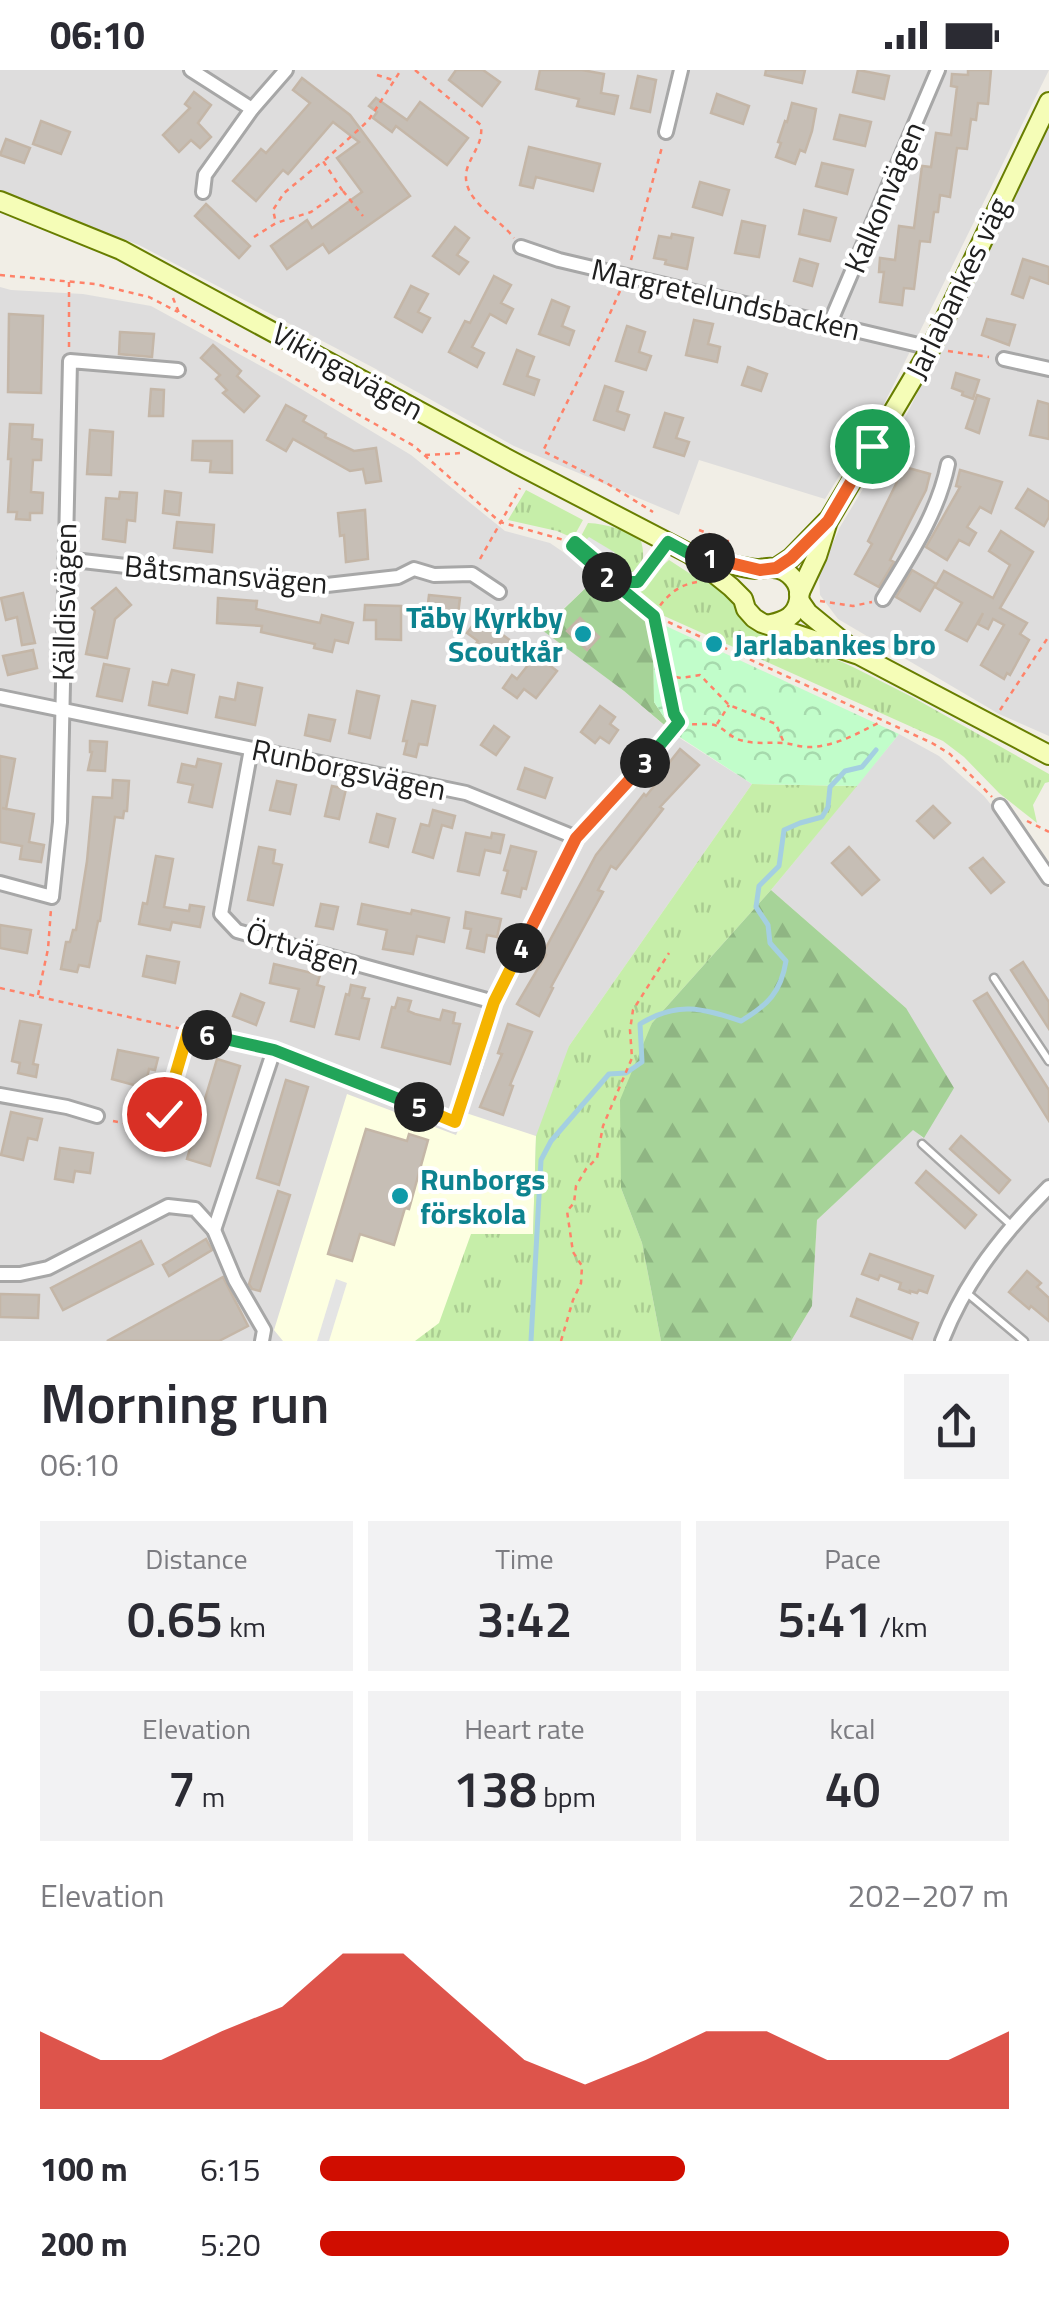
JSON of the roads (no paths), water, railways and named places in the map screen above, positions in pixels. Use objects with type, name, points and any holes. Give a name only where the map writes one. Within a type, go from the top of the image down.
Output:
[{"type":"main road","name":"Jarlabankes väg","points":[[804,598],[828,521],[931,348],[1049,102]]},
{"type":"main road","name":"Vikingavägen","points":[[0,201],[121,250],[690,554],[743,599],[754,618],[859,655],[1049,755]]},
{"type":"main road","name":"Jarlabankes väg","points":[[768,569],[791,558],[828,521]]},
{"type":"main road","name":"Vikingavägen","points":[[690,554],[792,576],[808,613],[859,655]]},
{"type":"main road","points":[[743,599],[748,580],[768,569]]},
{"type":"main road","points":[[771,624],[791,617],[804,598]]},
{"type":"street","points":[[190,70],[252,109]]},
{"type":"street","points":[[203,192],[205,174],[286,70]]},
{"type":"street","points":[[666,132],[681,70]]},
{"type":"street","name":"Kalkonvägen","points":[[830,323],[938,70]]},
{"type":"street","name":"Margretelundsbacken","points":[[520,247],[559,260],[931,348]]},
{"type":"street","points":[[1004,359],[1049,370]]},
{"type":"street","name":"Källdisvägen","points":[[0,883],[52,897],[60,822],[70,361],[178,370]]},
{"type":"street","points":[[883,599],[930,519],[943,490],[948,464]]},
{"type":"street","name":"Båtsmansvägen","points":[[65,559],[310,587],[398,577],[414,569],[434,575],[472,574],[499,592]]},
{"type":"street","name":"Runborgsvägen","points":[[0,697],[466,793],[576,838]]},
{"type":"street","name":"Örtvägen","points":[[251,749],[221,914],[238,931],[494,1002]]},
{"type":"street","points":[[472,1074],[494,1002],[576,838],[656,752]]},
{"type":"street","points":[[1000,806],[1049,878]]},
{"type":"street","points":[[214,1230],[274,1050]]},
{"type":"street","points":[[0,1095],[97,1116]]},
{"type":"street","points":[[942,1341],[974,1276],[1012,1225],[1049,1187]]},
{"type":"street","points":[[0,1274],[48,1268],[168,1206],[194,1209],[214,1230],[264,1330],[262,1341]]},
{"type":"lane","points":[[574,544],[622,582],[638,582],[668,542]]},
{"type":"lane","points":[[994,978],[1049,1061]]},
{"type":"lane","points":[[922,1144],[1012,1225]]},
{"type":"lane","points":[[966,1292],[1024,1341]]},
{"type":"waterway","points":[[531,1341],[541,1160],[551,1141],[609,1074],[626,1073],[642,1062],[640,1024],[666,1012],[689,1009],[741,1021],[772,997],[786,961],[770,943],[768,925],[756,907],[759,886],[779,866],[784,830],[822,817],[828,807],[830,787],[845,771],[862,767],[876,750]]},
{"type":"place","name":"Täby Kyrkby Scoutkår","points":[[583,634]]},
{"type":"place","name":"Jarlabankes bro","points":[[714,644]]},
{"type":"place","name":"Runborgs förskola","points":[[400,1196]]}]
